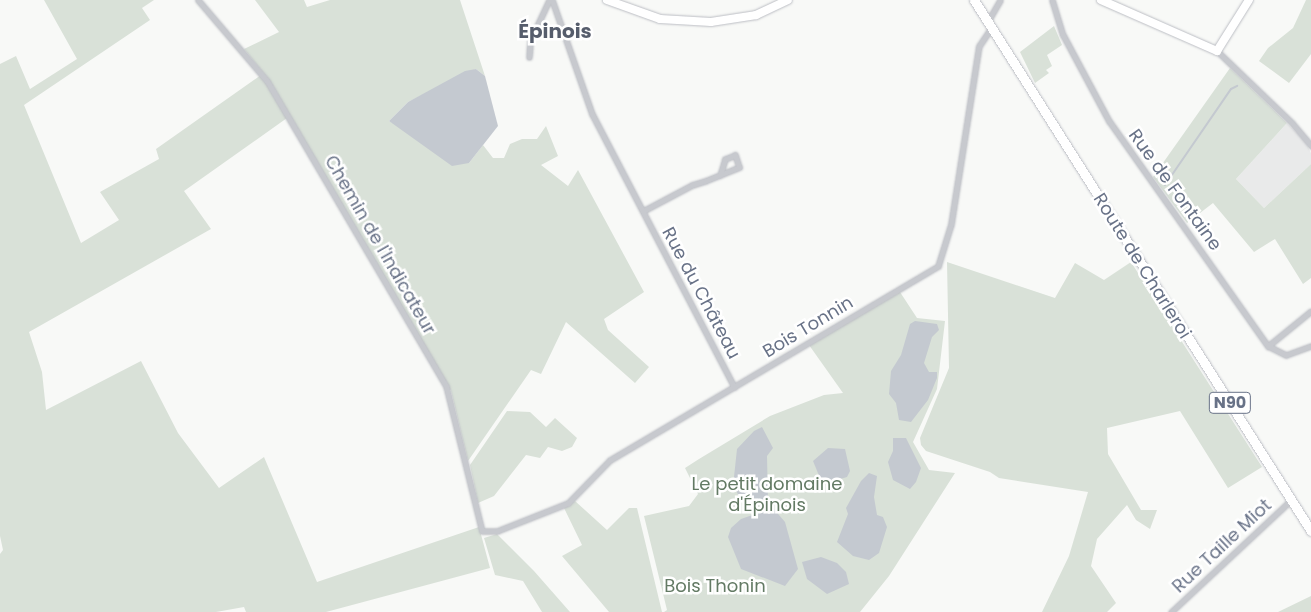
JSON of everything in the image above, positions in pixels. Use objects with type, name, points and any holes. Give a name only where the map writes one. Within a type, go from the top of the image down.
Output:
[{"type":"main road","name":"Route de Charleroi","points":[[974,0],[1311,531]]},
{"type":"street","name":"Chemin de l'Indicateur","points":[[198,0],[267,81],[446,386],[482,531]]},
{"type":"street","points":[[529,57],[530,41],[550,0]]},
{"type":"street","name":"Rue du Château","points":[[550,0],[584,97],[734,387]]},
{"type":"street","points":[[607,0],[660,19],[712,22],[756,15],[788,0]]},
{"type":"street","name":"Bois Tonnin","points":[[482,531],[497,531],[568,503],[610,460],[938,266],[951,224],[979,46],[1000,0]]},
{"type":"street","name":"Rue de Fontaine","points":[[1052,0],[1063,35],[1109,121],[1268,346]]},
{"type":"street","points":[[1101,0],[1217,51],[1310,142]]},
{"type":"street","points":[[1217,51],[1249,0]]},
{"type":"street","points":[[643,211],[720,174],[739,167],[735,155],[725,159],[720,174]]},
{"type":"street","points":[[1311,311],[1268,346],[1286,355],[1311,346]]},
{"type":"street","name":"Rue Taille Miot","points":[[1171,612],[1291,500]]},
{"type":"shaded area","points":[[476,69],[485,76],[498,126],[469,163],[452,166],[389,121],[408,102],[465,71]]},
{"type":"shaded area","points":[[1287,123],[1306,143],[1311,153],[1311,164],[1264,208],[1236,179]]},
{"type":"shaded area","points":[[915,321],[937,324],[939,330],[932,337],[924,363],[929,372],[937,372],[937,378],[928,400],[911,422],[899,420],[896,403],[889,394],[891,371],[901,355],[910,324]]},
{"type":"shaded area","points":[[762,427],[773,448],[767,456],[768,501],[752,504],[748,499],[744,504],[733,486],[737,449],[754,431]]},
{"type":"shaded area","points":[[893,438],[906,438],[921,468],[916,482],[910,489],[893,480],[888,462],[893,451]]},
{"type":"shaded area","points":[[828,448],[845,449],[850,471],[847,477],[830,482],[820,478],[813,461]]},
{"type":"shaded area","points":[[869,473],[877,476],[874,497],[877,515],[883,517],[887,527],[879,553],[869,560],[853,556],[837,542],[848,514],[846,508],[861,481]]},
{"type":"shaded area","points":[[773,508],[785,522],[798,569],[785,586],[741,569],[728,537],[731,528],[741,519]]},
{"type":"shaded area","points":[[821,557],[837,563],[846,572],[849,584],[827,594],[807,579],[802,562]]},
{"type":"green space","points":[[44,0],[154,0],[142,8],[150,20],[24,105],[81,243],[119,220],[100,192],[159,159],[156,149],[261,75],[287,118],[184,191],[211,229],[29,332],[42,372],[46,410],[141,361],[178,433],[219,488],[264,457],[317,582],[479,527],[490,568],[326,612],[246,612],[244,607],[216,612],[0,612],[0,554],[3,550],[0,536],[0,64],[16,56],[30,89],[77,59]]},
{"type":"green space","points":[[255,0],[304,0],[307,7],[330,0],[460,0],[485,76],[476,69],[408,102],[389,121],[469,163],[483,145],[493,158],[504,158],[510,144],[522,139],[537,139],[546,126],[558,156],[541,165],[568,186],[578,170],[644,292],[604,319],[608,330],[649,367],[635,383],[566,322],[541,374],[531,370],[468,461],[451,391],[270,81],[244,49],[279,32]]},
{"type":"green space","points":[[1306,0],[1311,0],[1311,54],[1289,83],[1259,61],[1268,48],[1293,28]]},
{"type":"green space","points":[[1054,26],[1062,45],[1047,55],[1052,66],[1046,70],[1049,73],[1035,83],[1020,52]]},
{"type":"green space","points":[[1230,68],[1287,123],[1236,179],[1264,208],[1311,164],[1311,278],[1303,284],[1275,239],[1254,252],[1213,203],[1187,223],[1153,177]]},
{"type":"green space","points":[[947,262],[1055,298],[1075,263],[1104,280],[1131,262],[1262,467],[1228,488],[1180,411],[1107,428],[1108,454],[1141,510],[1157,510],[1150,529],[1136,520],[1127,505],[1097,539],[1091,566],[1116,603],[1107,612],[1042,612],[1069,556],[1088,492],[999,478],[990,472],[926,451],[921,445],[920,438],[949,368]]},
{"type":"green space","points":[[900,292],[917,318],[945,321],[937,389],[913,442],[929,470],[955,473],[889,576],[860,612],[664,612],[667,610],[644,516],[689,506],[698,494],[685,468],[699,459],[770,416],[824,395],[843,393],[809,345]]},
{"type":"green space","points":[[507,411],[530,412],[546,427],[555,418],[577,438],[572,447],[562,451],[548,447],[540,458],[526,455],[494,496],[478,503],[470,465]]},
{"type":"green space","points":[[575,501],[607,530],[629,508],[637,508],[662,612],[609,612],[562,556],[582,545],[564,508]]},
{"type":"green space","points":[[497,534],[534,571],[570,612],[542,612],[523,581],[495,575],[484,538]]},
{"type":"green space","points":[[1311,596],[1311,612],[1278,612]]},
{"type":"waterway","points":[[1165,185],[1231,89],[1237,86]]},
{"type":"district","name":"Épinois","points":[[555,31]]},
{"type":"park label","name":"Le petit domaine d'Épinois","points":[[767,495]]},
{"type":"park label","name":"Bois Thonin","points":[[715,586]]}]
